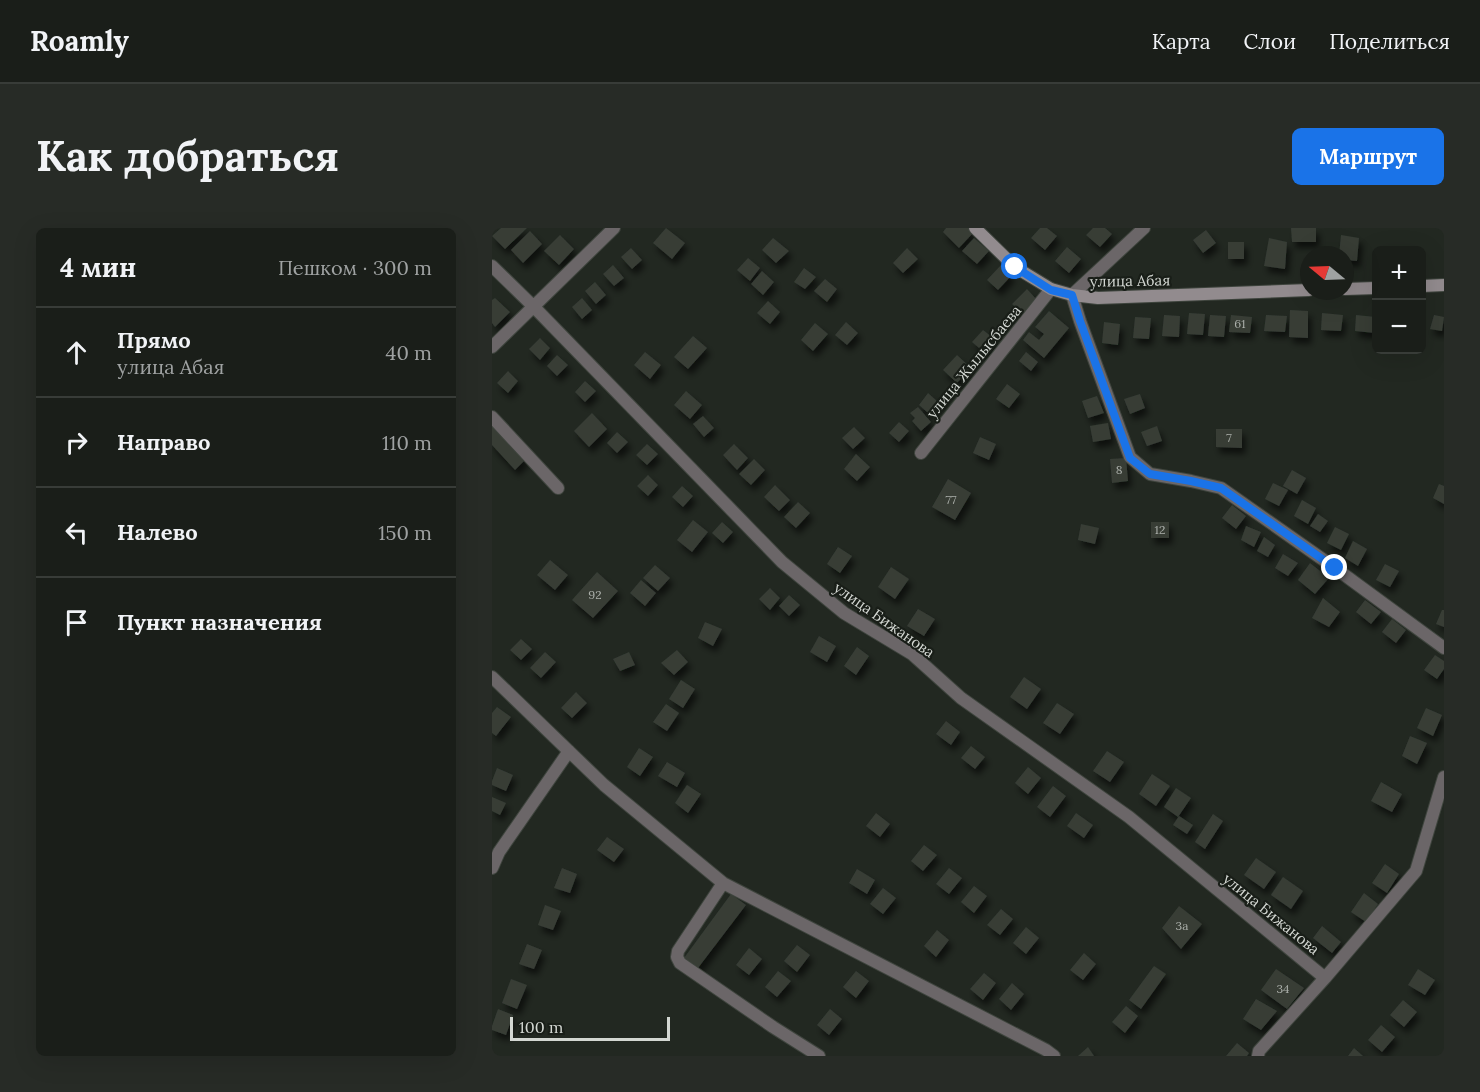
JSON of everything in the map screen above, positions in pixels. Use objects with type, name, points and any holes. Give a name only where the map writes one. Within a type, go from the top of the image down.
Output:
[{"type":"street","points":[[492,347],[614,228]]},
{"type":"street","name":"улица Абая","points":[[975,228],[1015,267],[1051,290],[1072,295],[1098,298],[1300,290]]},
{"type":"street","points":[[1144,228],[1072,295],[1130,458],[1150,474],[1221,488],[1444,648]]},
{"type":"street","name":"улица Бижанова","points":[[492,266],[782,562],[844,613],[912,654],[961,698],[1129,817],[1325,978]]},
{"type":"street","points":[[1426,286],[1444,285]]},
{"type":"street","points":[[1354,289],[1372,288]]},
{"type":"street","name":"улица Жылысбаева","points":[[921,453],[1051,290]]},
{"type":"street","points":[[492,417],[558,488]]},
{"type":"street","points":[[492,677],[604,785],[723,883],[1054,1056]]},
{"type":"street","points":[[492,868],[499,852],[569,751]]},
{"type":"street","points":[[1258,1056],[1259,1051],[1416,871],[1444,777]]},
{"type":"street","points":[[723,883],[678,951],[677,957],[680,963],[772,1027],[819,1056]]},
{"type":"building","points":[[501,228],[527,228],[505,249],[492,236]]},
{"type":"building","points":[[666,228],[685,243],[672,259],[653,243]]},
{"type":"building","points":[[946,228],[968,228],[973,233],[959,248],[943,232]]},
{"type":"building","points":[[1040,228],[1047,228],[1057,236],[1045,250],[1031,238]]},
{"type":"building","points":[[1093,228],[1105,228],[1112,234],[1100,247],[1086,235]]},
{"type":"building","points":[[1291,228],[1316,228],[1316,242],[1292,242]]},
{"type":"building","points":[[1206,230],[1216,243],[1203,253],[1193,240]]},
{"type":"building","points":[[530,231],[542,244],[523,263],[511,250]]},
{"type":"building","points":[[560,235],[574,249],[559,265],[544,251]]},
{"type":"building","points":[[1341,235],[1359,238],[1357,261],[1354,261],[1354,246],[1340,246]]},
{"type":"building","points":[[773,238],[789,251],[776,263],[762,250]]},
{"type":"building","points":[[974,238],[989,251],[977,264],[962,251]]},
{"type":"building","points":[[1269,238],[1287,242],[1285,269],[1264,266]]},
{"type":"building","points":[[1228,242],[1244,242],[1244,259],[1228,259]]},
{"type":"building","points":[[1067,247],[1081,259],[1069,273],[1055,261]]},
{"type":"building","points":[[631,248],[642,260],[632,269],[621,257]]},
{"type":"building","points":[[907,248],[918,259],[903,273],[893,263]]},
{"type":"building","points":[[748,258],[760,268],[750,281],[737,270]]},
{"type":"building","points":[[613,265],[624,278],[614,286],[603,274]]},
{"type":"building","points":[[1001,265],[1012,275],[998,290],[987,280]]},
{"type":"building","points":[[804,268],[816,277],[805,289],[794,282]]},
{"type":"building","points":[[762,271],[774,282],[763,295],[751,284]]},
{"type":"building","points":[[825,279],[837,289],[827,302],[814,291]]},
{"type":"building","points":[[595,282],[606,295],[596,304],[585,291]]},
{"type":"building","points":[[1027,289],[1037,300],[1023,314],[1012,304]]},
{"type":"building","points":[[495,298],[510,312],[495,327],[492,323],[492,300]]},
{"type":"building","points":[[582,298],[592,310],[582,319],[572,307]]},
{"type":"building","points":[[768,301],[780,312],[770,324],[757,313]]},
{"type":"building","points":[[1290,310],[1308,311],[1308,338],[1289,337]]},
{"type":"building","points":[[1049,311],[1069,328],[1044,358],[1023,340],[1029,332],[1039,340],[1044,334],[1035,327]]},
{"type":"building","points":[[1189,313],[1205,314],[1203,335],[1187,334]]},
{"type":"building","points":[[1322,313],[1343,315],[1341,331],[1321,330]]},
{"type":"building","points":[[1164,315],[1180,316],[1179,337],[1162,336]]},
{"type":"building","points":[[1210,315],[1226,316],[1224,337],[1208,336]]},
{"type":"building","points":[[1231,315],[1252,317],[1250,333],[1229,332]]},
{"type":"building","points":[[1266,315],[1287,316],[1285,332],[1264,331]]},
{"type":"building","points":[[1356,315],[1372,317],[1372,333],[1355,331]]},
{"type":"building","points":[[1434,315],[1444,317],[1442,331],[1430,329]]},
{"type":"building","points":[[1135,317],[1151,318],[1149,339],[1133,338]]},
{"type":"building","points":[[846,322],[858,333],[847,345],[835,335]]},
{"type":"building","points":[[1104,322],[1120,324],[1118,345],[1102,343]]},
{"type":"building","points":[[815,323],[828,334],[813,351],[801,340]]},
{"type":"building","points":[[983,330],[996,340],[985,353],[972,342]]},
{"type":"building","points":[[693,336],[707,348],[688,369],[674,357]]},
{"type":"building","points":[[540,338],[550,348],[540,360],[529,349]]},
{"type":"building","points":[[645,352],[661,365],[650,379],[634,365]]},
{"type":"building","points":[[1026,352],[1038,362],[1031,371],[1019,361]]},
{"type":"building","points":[[557,355],[568,365],[557,376],[547,366]]},
{"type":"building","points":[[957,355],[971,368],[957,383],[943,370]]},
{"type":"building","points":[[508,371],[518,381],[508,393],[497,383]]},
{"type":"building","points":[[585,381],[596,391],[585,402],[575,392]]},
{"type":"building","points":[[1007,384],[1020,394],[1009,408],[996,399]]},
{"type":"building","points":[[686,391],[702,405],[690,419],[674,405]]},
{"type":"building","points":[[928,393],[938,402],[928,413],[919,405]]},
{"type":"building","points":[[1140,394],[1145,408],[1130,414],[1124,399]]},
{"type":"building","points":[[1097,396],[1104,413],[1088,418],[1082,401]]},
{"type":"building","points":[[918,407],[931,422],[921,431],[912,421],[915,418],[910,413]]},
{"type":"building","points":[[592,413],[607,429],[589,447],[574,431]]},
{"type":"building","points":[[703,416],[714,428],[704,437],[693,424]]},
{"type":"building","points":[[899,422],[909,431],[899,442],[889,433]]},
{"type":"building","points":[[492,423],[526,459],[515,470],[492,445]]},
{"type":"building","points":[[1108,423],[1111,439],[1093,442],[1090,426]]},
{"type":"building","points":[[1157,426],[1162,441],[1147,446],[1141,432]]},
{"type":"building","points":[[854,427],[865,438],[853,449],[842,438]]},
{"type":"building","points":[[1216,429],[1242,429],[1242,448],[1216,447]]},
{"type":"building","points":[[617,432],[628,442],[617,453],[607,443]]},
{"type":"building","points":[[980,437],[996,444],[989,460],[973,453]]},
{"type":"building","points":[[647,444],[658,454],[647,465],[636,455]]},
{"type":"building","points":[[734,444],[748,458],[737,470],[723,455]]},
{"type":"building","points":[[856,454],[870,467],[857,481],[844,469]]},
{"type":"building","points":[[1126,458],[1128,481],[1112,483],[1110,459]]},
{"type":"building","points":[[754,459],[765,470],[751,485],[739,474]]},
{"type":"building","points":[[1292,470],[1306,478],[1297,494],[1283,486]]},
{"type":"building","points":[[648,475],[658,485],[648,496],[637,486]]},
{"type":"building","points":[[948,479],[971,493],[955,520],[932,507]]},
{"type":"building","points":[[1273,483],[1288,490],[1279,506],[1265,499]]},
{"type":"building","points":[[1439,484],[1444,486],[1444,504],[1433,498]]},
{"type":"building","points":[[775,485],[790,500],[779,511],[764,497]]},
{"type":"building","points":[[682,486],[693,496],[683,507],[672,497]]},
{"type":"building","points":[[1302,500],[1316,508],[1308,524],[1294,516]]},
{"type":"building","points":[[798,502],[810,513],[796,528],[784,517]]},
{"type":"building","points":[[1232,505],[1246,516],[1236,529],[1222,518]]},
{"type":"building","points":[[1318,514],[1328,521],[1320,532],[1310,526]]},
{"type":"building","points":[[693,520],[708,532],[692,552],[677,540]]},
{"type":"building","points":[[722,522],[733,532],[723,543],[712,533]]},
{"type":"building","points":[[1151,522],[1169,522],[1169,538],[1151,538]]},
{"type":"building","points":[[1081,524],[1099,528],[1095,544],[1078,540]]},
{"type":"building","points":[[1246,526],[1261,532],[1254,547],[1241,540]]},
{"type":"building","points":[[1335,527],[1349,534],[1341,550],[1327,543]]},
{"type":"building","points":[[1264,537],[1275,545],[1268,557],[1257,551]]},
{"type":"building","points":[[1353,541],[1367,549],[1358,566],[1345,558]]},
{"type":"building","points":[[838,547],[852,556],[840,573],[827,564]]},
{"type":"building","points":[[1283,554],[1298,563],[1288,576],[1275,568]]},
{"type":"building","points":[[550,560],[568,575],[555,590],[537,575]]},
{"type":"building","points":[[1310,563],[1329,578],[1315,594],[1298,580]]},
{"type":"building","points":[[1385,564],[1399,571],[1390,587],[1376,580]]},
{"type":"building","points":[[655,565],[670,578],[658,591],[643,578]]},
{"type":"building","points":[[891,567],[909,579],[895,599],[878,587]]},
{"type":"building","points":[[597,572],[618,591],[593,618],[572,600]]},
{"type":"building","points":[[641,580],[656,593],[645,606],[630,593]]},
{"type":"building","points":[[770,588],[780,598],[770,610],[759,599]]},
{"type":"building","points":[[789,595],[800,605],[789,616],[779,606]]},
{"type":"building","points":[[1323,598],[1340,612],[1329,627],[1312,618]]},
{"type":"building","points":[[1365,600],[1381,612],[1371,624],[1356,612]]},
{"type":"building","points":[[918,609],[935,619],[924,636],[907,626]]},
{"type":"building","points":[[1444,610],[1444,627],[1436,624]]},
{"type":"building","points":[[1392,619],[1406,630],[1396,643],[1382,632]]},
{"type":"building","points":[[705,622],[722,629],[713,646],[698,638]]},
{"type":"building","points":[[819,636],[836,646],[827,662],[810,652]]},
{"type":"building","points":[[521,639],[532,649],[521,660],[510,650]]},
{"type":"building","points":[[857,647],[869,656],[856,675],[844,666]]},
{"type":"building","points":[[677,650],[688,662],[674,675],[661,663]]},
{"type":"building","points":[[545,652],[556,662],[541,678],[530,668]]},
{"type":"building","points":[[629,652],[635,665],[620,671],[613,659]]},
{"type":"building","points":[[1435,655],[1444,661],[1444,669],[1437,679],[1424,670]]},
{"type":"building","points":[[1024,677],[1041,689],[1027,709],[1010,697]]},
{"type":"building","points":[[681,680],[695,689],[683,708],[669,699]]},
{"type":"building","points":[[576,692],[587,703],[572,718],[561,708]]},
{"type":"building","points":[[1057,703],[1074,714],[1060,734],[1043,723]]},
{"type":"building","points":[[666,704],[679,713],[667,731],[653,722]]},
{"type":"building","points":[[497,707],[511,717],[496,736],[492,733],[492,713]]},
{"type":"building","points":[[1426,708],[1442,715],[1433,736],[1417,728]]},
{"type":"building","points":[[946,721],[960,732],[951,745],[936,734]]},
{"type":"building","points":[[1410,736],[1427,743],[1417,764],[1402,756]]},
{"type":"building","points":[[971,746],[985,757],[975,769],[961,758]]},
{"type":"building","points":[[639,748],[653,757],[640,776],[627,767]]},
{"type":"building","points":[[1107,751],[1124,762],[1110,782],[1093,771]]},
{"type":"building","points":[[667,762],[685,773],[677,787],[658,776]]},
{"type":"building","points":[[1028,767],[1041,778],[1028,794],[1015,783]]},
{"type":"building","points":[[497,768],[513,775],[506,791],[492,785]]},
{"type":"building","points":[[1152,774],[1170,786],[1156,806],[1139,794]]},
{"type":"building","points":[[1381,782],[1402,794],[1392,812],[1371,801]]},
{"type":"building","points":[[687,785],[701,794],[688,813],[675,803]]},
{"type":"building","points":[[1053,786],[1066,796],[1050,817],[1037,807]]},
{"type":"building","points":[[1176,788],[1191,798],[1178,817],[1164,807]]},
{"type":"building","points":[[492,797],[506,803],[500,815],[492,811]]},
{"type":"building","points":[[876,813],[890,824],[880,837],[866,826]]},
{"type":"building","points":[[1076,813],[1093,825],[1084,838],[1067,826]]},
{"type":"building","points":[[1213,814],[1223,821],[1205,849],[1195,842]]},
{"type":"building","points":[[1179,816],[1193,825],[1187,834],[1173,825]]},
{"type":"building","points":[[607,837],[624,849],[614,862],[597,850]]},
{"type":"building","points":[[924,845],[937,855],[923,871],[911,861]]},
{"type":"building","points":[[1256,858],[1276,872],[1264,889],[1244,875]]},
{"type":"building","points":[[1385,864],[1399,874],[1387,893],[1372,883]]},
{"type":"building","points":[[562,868],[577,874],[570,893],[554,888]]},
{"type":"building","points":[[949,868],[962,878],[949,894],[936,884]]},
{"type":"building","points":[[857,869],[875,880],[867,894],[849,883]]},
{"type":"building","points":[[1283,877],[1303,891],[1291,909],[1271,895]]},
{"type":"building","points":[[974,886],[987,896],[974,913],[961,902]]},
{"type":"building","points":[[883,888],[896,898],[883,914],[870,904]]},
{"type":"building","points":[[1364,893],[1378,904],[1366,922],[1351,912]]},
{"type":"building","points":[[731,894],[746,905],[698,968],[684,958]]},
{"type":"building","points":[[545,905],[561,911],[553,930],[538,925]]},
{"type":"building","points":[[1179,906],[1202,924],[1181,949],[1162,928]]},
{"type":"building","points":[[1001,909],[1013,919],[1000,935],[987,925]]},
{"type":"building","points":[[1322,926],[1341,942],[1332,953],[1313,938]]},
{"type":"building","points":[[1026,927],[1039,938],[1026,954],[1013,943]]},
{"type":"building","points":[[937,930],[949,940],[936,957],[924,946]]},
{"type":"building","points":[[527,944],[542,950],[534,969],[519,964]]},
{"type":"building","points":[[797,945],[810,955],[797,972],[784,961]]},
{"type":"building","points":[[749,948],[762,959],[749,975],[736,965]]},
{"type":"building","points":[[1084,953],[1096,964],[1083,980],[1070,970]]},
{"type":"building","points":[[1154,966],[1166,974],[1141,1009],[1129,1000]]},
{"type":"building","points":[[1276,969],[1304,988],[1287,1009],[1261,990]]},
{"type":"building","points":[[1418,969],[1435,980],[1425,995],[1408,985]]},
{"type":"building","points":[[778,971],[791,981],[777,997],[765,987]]},
{"type":"building","points":[[856,971],[869,981],[856,998],[843,987]]},
{"type":"building","points":[[984,973],[996,983],[983,1000],[970,989]]},
{"type":"building","points":[[511,979],[527,985],[517,1009],[502,1003]]},
{"type":"building","points":[[1012,983],[1024,994],[1011,1010],[999,999]]},
{"type":"building","points":[[1256,999],[1277,1011],[1261,1030],[1243,1019]]},
{"type":"building","points":[[1403,1000],[1417,1012],[1404,1027],[1390,1015]]},
{"type":"building","points":[[1126,1006],[1138,1016],[1125,1033],[1112,1022]]},
{"type":"building","points":[[498,1009],[513,1015],[506,1035],[492,1030]]},
{"type":"building","points":[[830,1009],[842,1019],[829,1035],[817,1025]]},
{"type":"building","points":[[1381,1025],[1395,1037],[1382,1052],[1368,1040]]},
{"type":"building","points":[[1237,1043],[1249,1053],[1247,1056],[1226,1056]]},
{"type":"building","points":[[1088,1047],[1094,1056],[1078,1056]]},
{"type":"building","points":[[1354,1048],[1363,1056],[1348,1056]]},
{"type":"route","points":[[1015,267],[1051,290],[1072,295],[1130,458],[1150,474],[1221,488],[1335,568]]}]
